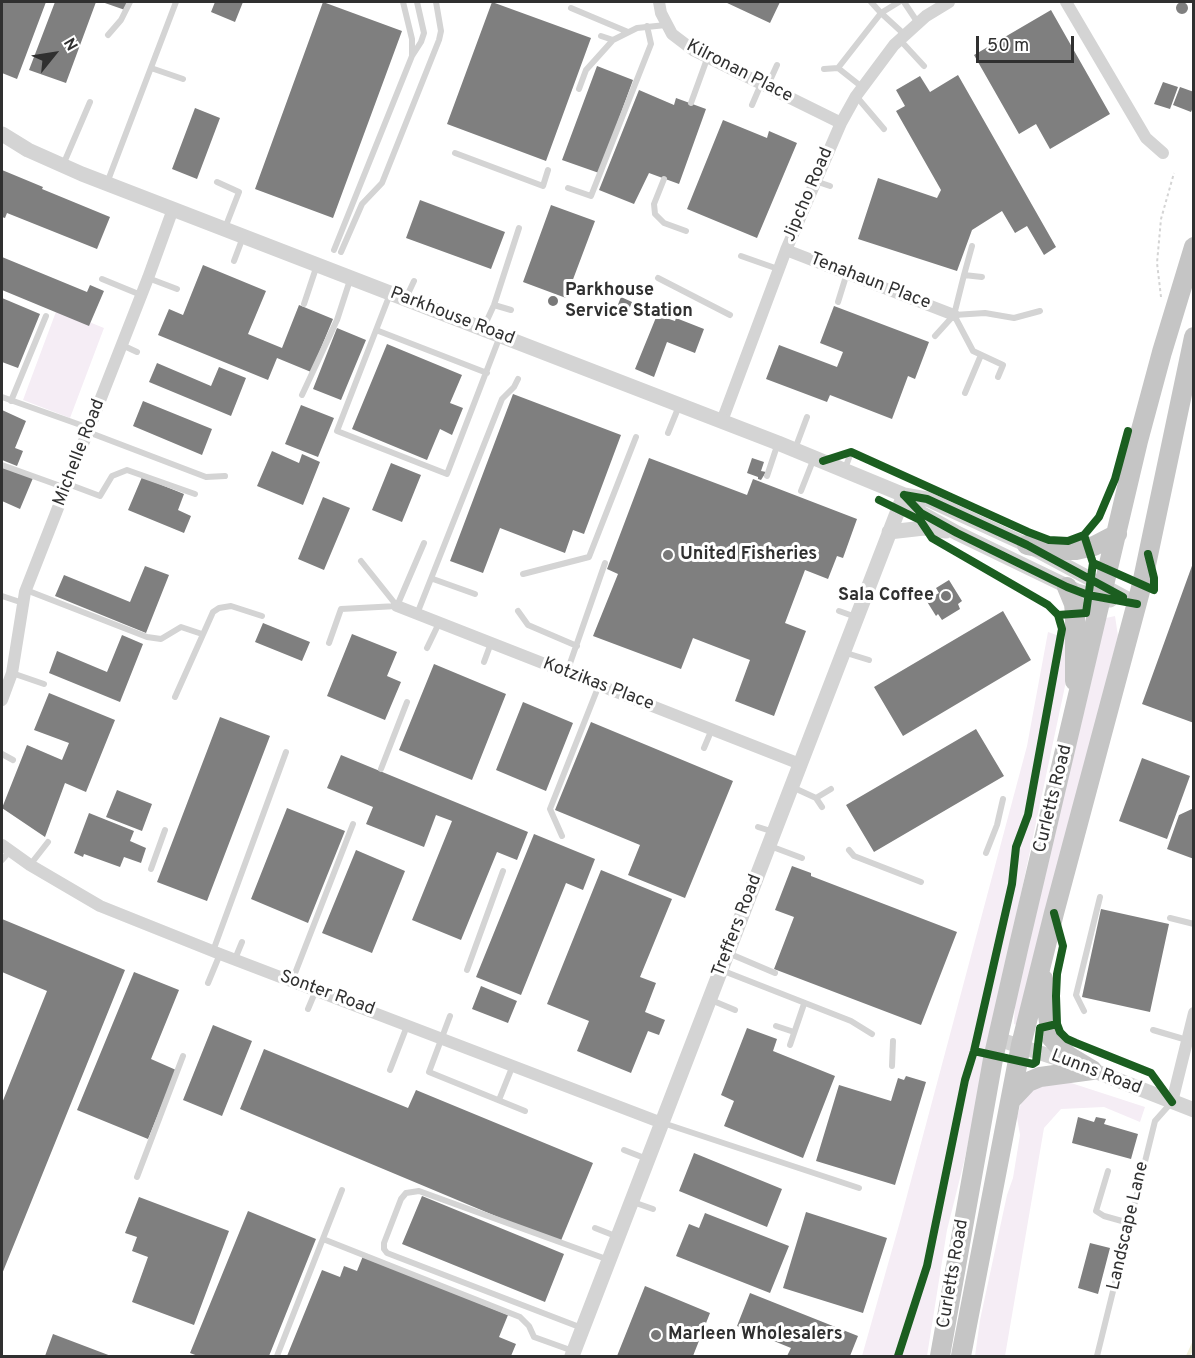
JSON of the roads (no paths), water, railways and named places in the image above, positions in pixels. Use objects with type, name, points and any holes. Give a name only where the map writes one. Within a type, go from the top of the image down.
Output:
[{"type":"highway","name":"Curletts Road","points":[[940,1356],[998,1039],[1159,362],[1194,247]]},
{"type":"highway","name":"Curletts Road","points":[[961,1356],[1021,1046],[1137,604],[1194,337]]},
{"type":"highway","points":[[1027,545],[1053,550],[1076,550],[1094,546],[1118,534]]},
{"type":"highway","points":[[1067,586],[1075,614],[1075,711]]},
{"type":"highway","points":[[1041,966],[1051,1037],[1066,1055],[1092,1070]]},
{"type":"highway","points":[[1011,1101],[1028,1082],[1040,1077],[1092,1070]]},
{"type":"street","points":[[659,2],[666,26]]},
{"type":"street","name":"Jipcho Road","points":[[722,422],[786,250],[840,123],[859,91],[903,37],[918,23],[949,2]]},
{"type":"street","points":[[1066,2],[1146,138],[1163,153]]},
{"type":"street","name":"Kilronan Place","points":[[666,26],[681,42],[706,58],[840,123]]},
{"type":"street","name":"Parkhouse Road","points":[[2,134],[63,166],[795,449],[904,495],[927,498],[1027,545],[1103,593],[1137,604]]},
{"type":"street","name":"Michelle Road","points":[[2,700],[12,673],[26,590],[173,209]]},
{"type":"street","name":"Tenahaun Place","points":[[786,250],[954,315]]},
{"type":"street","name":"Parkhouse Road","points":[[904,495],[921,513],[957,533],[1088,595],[1103,593]]},
{"type":"street","name":"Treffers Road","points":[[573,1354],[904,495]]},
{"type":"street","points":[[889,532],[924,528],[957,533]]},
{"type":"street","name":"Kotzikas Place","points":[[397,606],[800,764]]},
{"type":"street","name":"Sonter Road","points":[[4,852],[100,906],[662,1123]]},
{"type":"street","points":[[1172,1102],[1194,1012]]},
{"type":"street","name":"Lunns Road","points":[[998,1039],[1092,1070],[1194,1110]]},
{"type":"lane","points":[[108,35],[130,2]]},
{"type":"lane","points":[[107,183],[176,2]]},
{"type":"lane","points":[[403,2],[412,39],[412,56]]},
{"type":"lane","points":[[417,2],[424,33],[422,42],[412,56],[338,251],[362,204],[382,183],[439,40],[441,31],[436,2]]},
{"type":"lane","points":[[871,2],[903,37],[924,66]]},
{"type":"lane","points":[[824,69],[838,68],[881,13],[899,2]]},
{"type":"lane","points":[[904,2],[918,23]]},
{"type":"lane","points":[[571,8],[628,32]]},
{"type":"lane","points":[[568,188],[591,196],[651,44],[647,26]]},
{"type":"lane","points":[[579,89],[586,70],[613,40],[647,26],[666,26]]},
{"type":"lane","points":[[601,36],[613,40]]},
{"type":"lane","points":[[691,103],[706,58]]},
{"type":"lane","points":[[752,105],[777,65]]},
{"type":"lane","points":[[151,68],[183,79]]},
{"type":"lane","points":[[838,68],[859,91],[884,129]]},
{"type":"lane","points":[[63,166],[90,102]]},
{"type":"lane","points":[[454,153],[543,186],[548,170]]},
{"type":"lane","points":[[664,179],[654,204],[655,214],[664,223],[686,231]]},
{"type":"lane","points":[[814,181],[830,186]]},
{"type":"lane","points":[[217,182],[239,192],[225,229]]},
{"type":"lane","points":[[483,329],[494,305],[519,228]]},
{"type":"lane","points":[[234,261],[243,236]]},
{"type":"lane","points":[[935,336],[954,315],[972,246]]},
{"type":"lane","points":[[741,256],[779,270]]},
{"type":"lane","points":[[304,304],[317,265]]},
{"type":"lane","points":[[838,302],[847,273]]},
{"type":"lane","points":[[964,274],[982,277]]},
{"type":"lane","points":[[148,278],[177,289]]},
{"type":"lane","points":[[302,395],[337,320],[351,278]]},
{"type":"lane","points":[[658,278],[730,315]]},
{"type":"lane","points":[[102,279],[141,296]]},
{"type":"lane","points":[[406,299],[414,281]]},
{"type":"lane","points":[[391,293],[337,430],[447,474],[501,336]]},
{"type":"lane","points":[[494,305],[511,310]]},
{"type":"lane","points":[[954,315],[985,313],[1014,318],[1040,311]]},
{"type":"lane","points":[[954,315],[973,351],[1003,366],[999,377]]},
{"type":"lane","points":[[11,401],[46,316]]},
{"type":"lane","points":[[376,330],[487,373]]},
{"type":"lane","points":[[122,345],[137,352]]},
{"type":"lane","points":[[965,393],[981,355]]},
{"type":"lane","points":[[417,614],[433,579],[502,399],[514,387],[518,379]]},
{"type":"lane","points":[[2,397],[206,477],[225,476]]},
{"type":"lane","points":[[668,433],[679,405]]},
{"type":"lane","points":[[795,449],[807,417]]},
{"type":"lane","points":[[523,574],[589,558],[636,437]]},
{"type":"lane","points":[[767,476],[778,443]]},
{"type":"lane","points":[[844,469],[851,452]]},
{"type":"lane","points":[[801,491],[814,457]]},
{"type":"lane","points":[[2,465],[100,496],[112,476],[127,470],[195,495]]},
{"type":"lane","points":[[397,606],[424,543]]},
{"type":"lane","points":[[361,561],[397,606]]},
{"type":"lane","points":[[567,673],[605,563]]},
{"type":"lane","points":[[433,579],[475,594]]},
{"type":"lane","points":[[26,590],[147,637],[161,639],[181,627],[202,634]]},
{"type":"lane","points":[[2,596],[24,603]]},
{"type":"lane","points":[[175,697],[213,612],[219,608],[231,606],[262,616]]},
{"type":"lane","points":[[329,643],[341,609],[397,606]]},
{"type":"lane","points":[[839,610],[856,617]]},
{"type":"lane","points":[[518,611],[528,625],[577,646]]},
{"type":"lane","points":[[427,648],[438,623]]},
{"type":"lane","points":[[484,663],[491,643]]},
{"type":"lane","points":[[843,651],[869,660]]},
{"type":"lane","points":[[12,673],[44,684]]},
{"type":"lane","points":[[562,836],[550,809],[599,685]]},
{"type":"lane","points":[[381,769],[407,702]]},
{"type":"lane","points":[[704,748],[712,729]]},
{"type":"lane","points":[[208,983],[216,952],[286,752]]},
{"type":"lane","points":[[2,754],[13,760]]},
{"type":"lane","points":[[791,787],[816,798],[822,807]]},
{"type":"lane","points":[[816,798],[831,789]]},
{"type":"lane","points":[[986,853],[997,825],[1003,799]]},
{"type":"lane","points":[[292,981],[353,824]]},
{"type":"lane","points":[[758,827],[802,858]]},
{"type":"lane","points":[[151,869],[165,830]]},
{"type":"lane","points":[[30,865],[48,842]]},
{"type":"lane","points":[[849,850],[857,857],[921,882]]},
{"type":"lane","points":[[467,970],[503,871]]},
{"type":"lane","points":[[1084,1011],[1076,995],[1100,897]]},
{"type":"lane","points":[[1170,918],[1194,924]]},
{"type":"lane","points":[[235,959],[242,942]]},
{"type":"lane","points":[[727,953],[775,972]]},
{"type":"lane","points":[[721,970],[851,1022],[872,1034]]},
{"type":"lane","points":[[308,1009],[317,990]]},
{"type":"lane","points":[[709,999],[735,1010]]},
{"type":"lane","points":[[790,1045],[804,1004]]},
{"type":"lane","points":[[450,1016],[429,1072],[525,1111]]},
{"type":"lane","points":[[390,1070],[408,1024]]},
{"type":"lane","points":[[776,1026],[794,1032]]},
{"type":"lane","points":[[1153,1030],[1188,1040]]},
{"type":"lane","points":[[892,1066],[893,1041]]},
{"type":"lane","points":[[137,1177],[183,1056]]},
{"type":"lane","points":[[499,1100],[513,1064]]},
{"type":"lane","name":"Landscape Lane","points":[[1097,1356],[1121,1277],[1129,1223],[1155,1121],[1172,1102]]},
{"type":"lane","points":[[662,1123],[859,1188]]},
{"type":"lane","points":[[624,1150],[648,1160]]},
{"type":"lane","points":[[1108,1171],[1096,1211],[1104,1216],[1129,1223]]},
{"type":"lane","points":[[277,1356],[342,1190]]},
{"type":"lane","points":[[583,1328],[387,1253],[384,1243],[401,1199],[406,1194],[419,1191],[609,1260]]},
{"type":"lane","points":[[632,1202],[653,1209]]},
{"type":"lane","points":[[595,1228],[618,1237]]},
{"type":"lane","points":[[323,1239],[520,1317],[529,1326],[534,1337],[573,1354]]},
{"type":"waterway","points":[[1188,1356],[1194,1343]]},
{"type":"place","name":"Parkhouse Service Station","points":[[553,301]]},
{"type":"place","name":"United Fisheries","points":[[668,555]]},
{"type":"place","name":"Sala Coffee","points":[[946,596]]},
{"type":"place","name":"Marleen Wholesalers","points":[[656,1335]]}]
